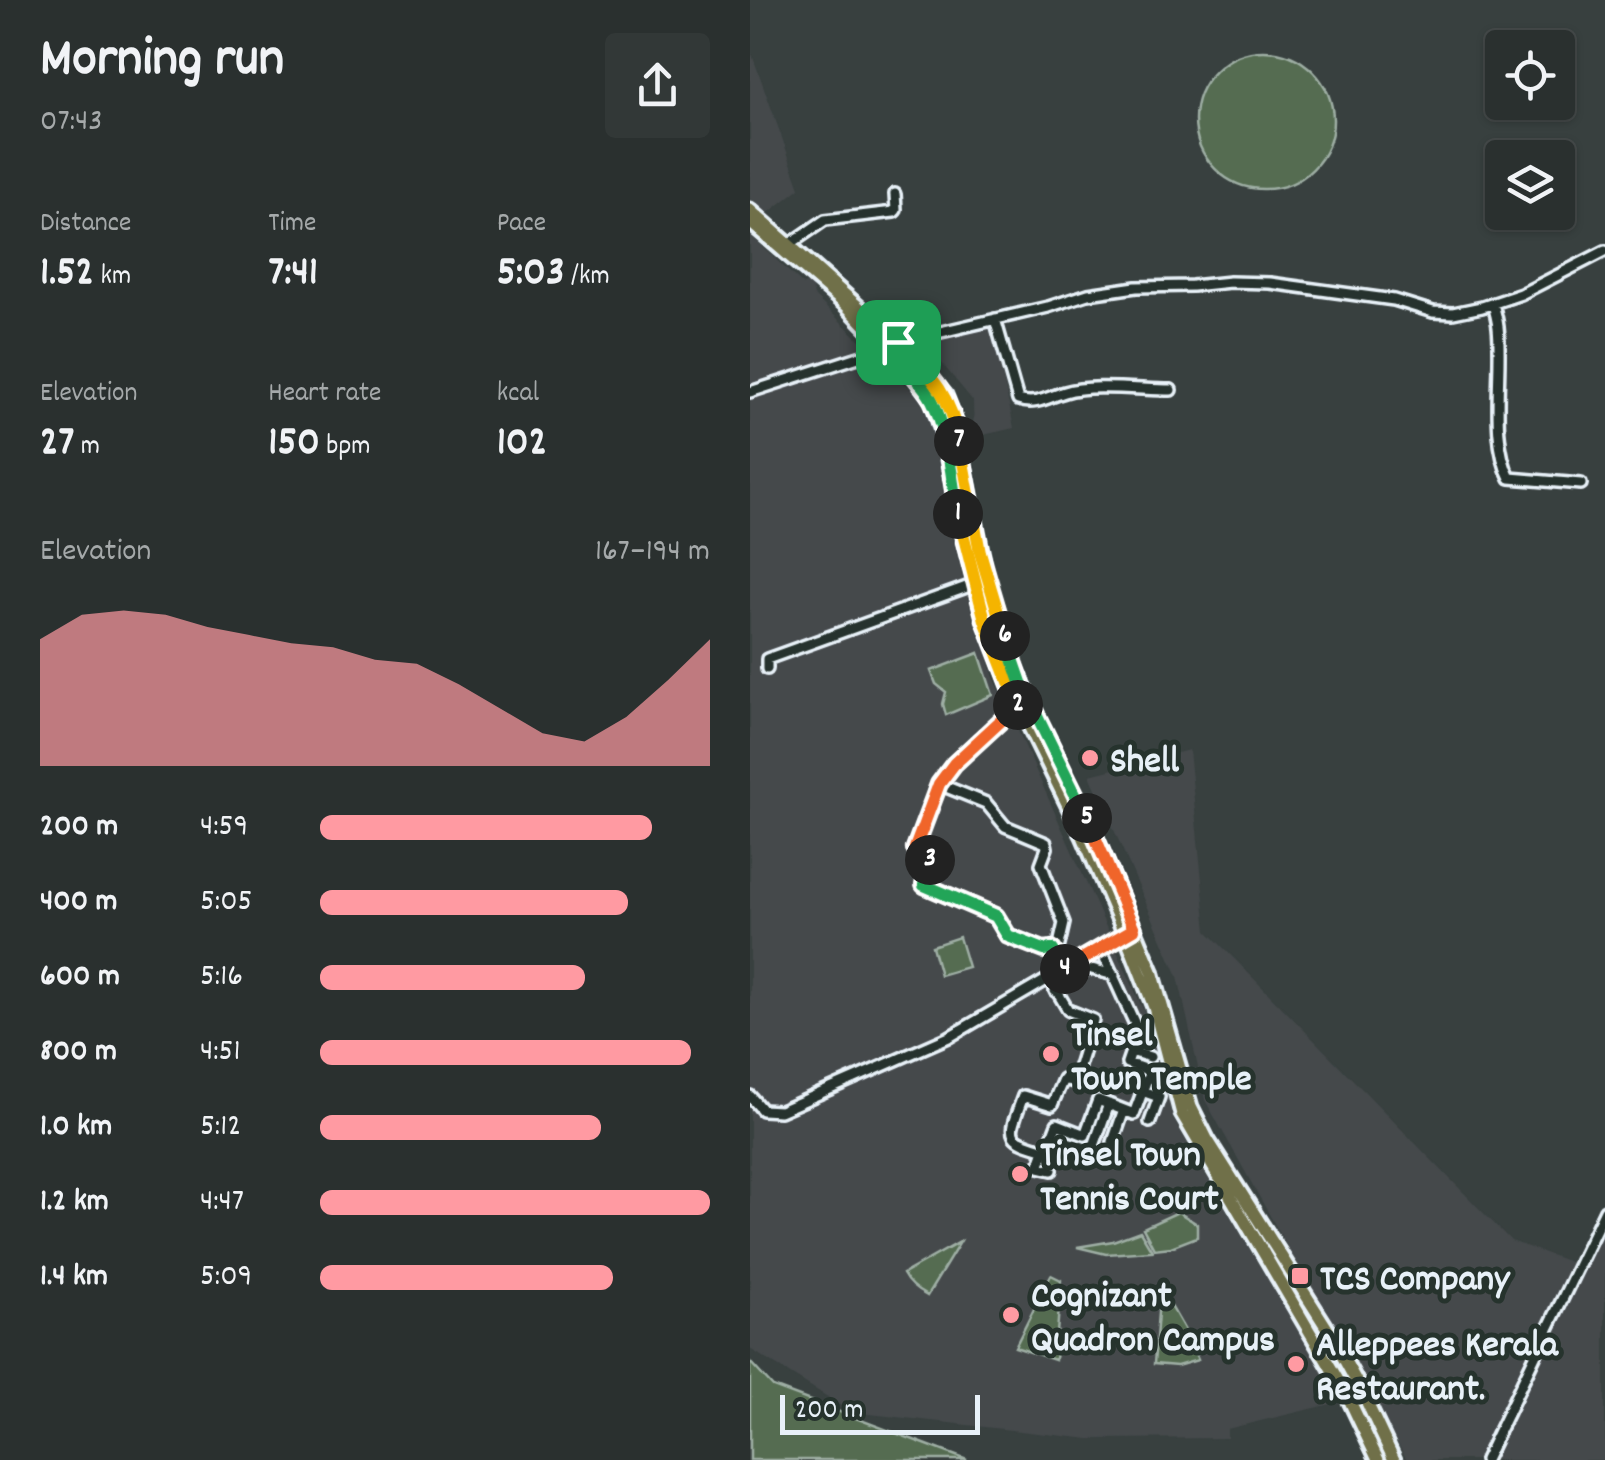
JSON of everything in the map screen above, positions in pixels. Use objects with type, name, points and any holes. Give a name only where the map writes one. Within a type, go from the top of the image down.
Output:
[{"type":"main road","points":[[750,210],[892,344]]},
{"type":"main road","points":[[750,222],[934,380],[945,395],[956,424],[996,650],[1018,704],[1152,971],[1198,1123],[1328,1330],[1394,1460]]},
{"type":"main road","points":[[981,582],[1023,688],[1085,814],[1130,931],[1178,1105],[1348,1397],[1378,1460]]},
{"type":"street","points":[[790,244],[824,220],[894,212],[895,194]]},
{"type":"street","points":[[750,392],[892,344],[1088,294],[1136,287],[1270,283],[1394,300],[1433,312],[1453,313],[1521,294],[1605,251]]},
{"type":"street","points":[[1493,304],[1498,327],[1500,429],[1510,478],[1581,484]]},
{"type":"street","points":[[995,319],[1018,400],[1025,403],[1078,390],[1171,390]]},
{"type":"street","points":[[767,669],[766,659],[981,582]]},
{"type":"street","points":[[1018,704],[954,764],[939,784],[916,846],[930,860],[924,885],[996,916],[1008,936],[1044,950],[1055,947]]},
{"type":"street","points":[[939,784],[986,803],[1004,826],[1046,842],[1041,864],[1064,922],[1055,947]]},
{"type":"street","points":[[750,1096],[762,1110],[780,1110],[949,1036],[1130,931]]},
{"type":"street","points":[[1055,947],[1068,967]]},
{"type":"street","points":[[1052,1170],[1039,1166],[1057,1124],[1086,1135],[1098,1100],[1134,1114],[1150,1071],[1127,1064],[1138,1031],[1107,957],[1054,991]]},
{"type":"street","points":[[1088,968],[1114,975]]},
{"type":"street","points":[[1049,978],[1068,1010],[1093,1020],[1074,1082],[1063,1079],[1052,1105],[1022,1096],[1011,1129],[1014,1139],[1068,1158]]},
{"type":"street","points":[[1131,1051],[1150,1058]]},
{"type":"street","points":[[1142,1091],[1159,1097],[1150,1122]]},
{"type":"street","points":[[1095,1144],[1109,1104]]},
{"type":"street","points":[[1113,1142],[1124,1110]]},
{"type":"street","points":[[1052,1136],[1083,1147]]},
{"type":"street","points":[[1485,1460],[1605,1210]]},
{"type":"shaded area","points":[[750,49],[800,188],[767,214],[750,199]]},
{"type":"shaded area","points":[[750,235],[803,285],[810,283],[814,296],[935,412],[993,675],[1151,1027],[1173,1119],[1340,1402],[1227,1429],[1227,1438],[1090,1439],[852,1412],[750,1349]]},
{"type":"shaded area","points":[[991,322],[1014,428],[974,437],[973,401],[921,338]]},
{"type":"shaded area","points":[[1189,750],[1207,931],[1511,1241],[1581,1266],[1605,1220],[1605,1460],[1407,1460],[1205,1100],[1178,976],[1090,775]]},
{"type":"green space","points":[[1264,51],[1290,57],[1313,71],[1327,94],[1333,120],[1327,146],[1313,169],[1290,183],[1264,189],[1238,183],[1215,169],[1201,146],[1195,120],[1201,94],[1215,71],[1238,57]]},
{"type":"green space","points":[[979,653],[993,695],[946,715],[946,692],[936,684],[931,671]]},
{"type":"green space","points":[[959,937],[968,967],[940,975],[932,946]]},
{"type":"green space","points":[[1178,1212],[1197,1224],[1197,1237],[1154,1249],[1143,1228]]},
{"type":"green space","points":[[1140,1231],[1152,1251],[1106,1254],[1077,1247],[1113,1241]]},
{"type":"green space","points":[[960,1242],[927,1296],[905,1278],[903,1274]]},
{"type":"green space","points":[[1051,1275],[1061,1280],[1055,1360],[1015,1347]]},
{"type":"green space","points":[[1160,1287],[1198,1360],[1177,1366],[1154,1364]]},
{"type":"green space","points":[[750,1362],[773,1387],[967,1460],[750,1460]]},
{"type":"place","name":"Shell","points":[[1090,758]]},
{"type":"place","name":"Tinsel Town Temple","points":[[1051,1054]]},
{"type":"place","name":"Tinsel Town Tennis Court","points":[[1020,1174]]},
{"type":"place","name":"TCS Company","points":[[1300,1276]]},
{"type":"place","name":"Cognizant Quadron Campus","points":[[1011,1315]]},
{"type":"place","name":"Alleppees Kerala Restaurant.","points":[[1296,1364]]},
{"type":"route","points":[[898,342],[934,380],[951,409],[987,580],[1013,661],[1134,929],[1065,969],[1052,949],[1044,950],[1008,936],[998,918],[924,884],[930,860],[916,846],[939,784],[954,764],[1018,704],[974,584],[939,418],[924,388],[887,347],[898,342]]}]
